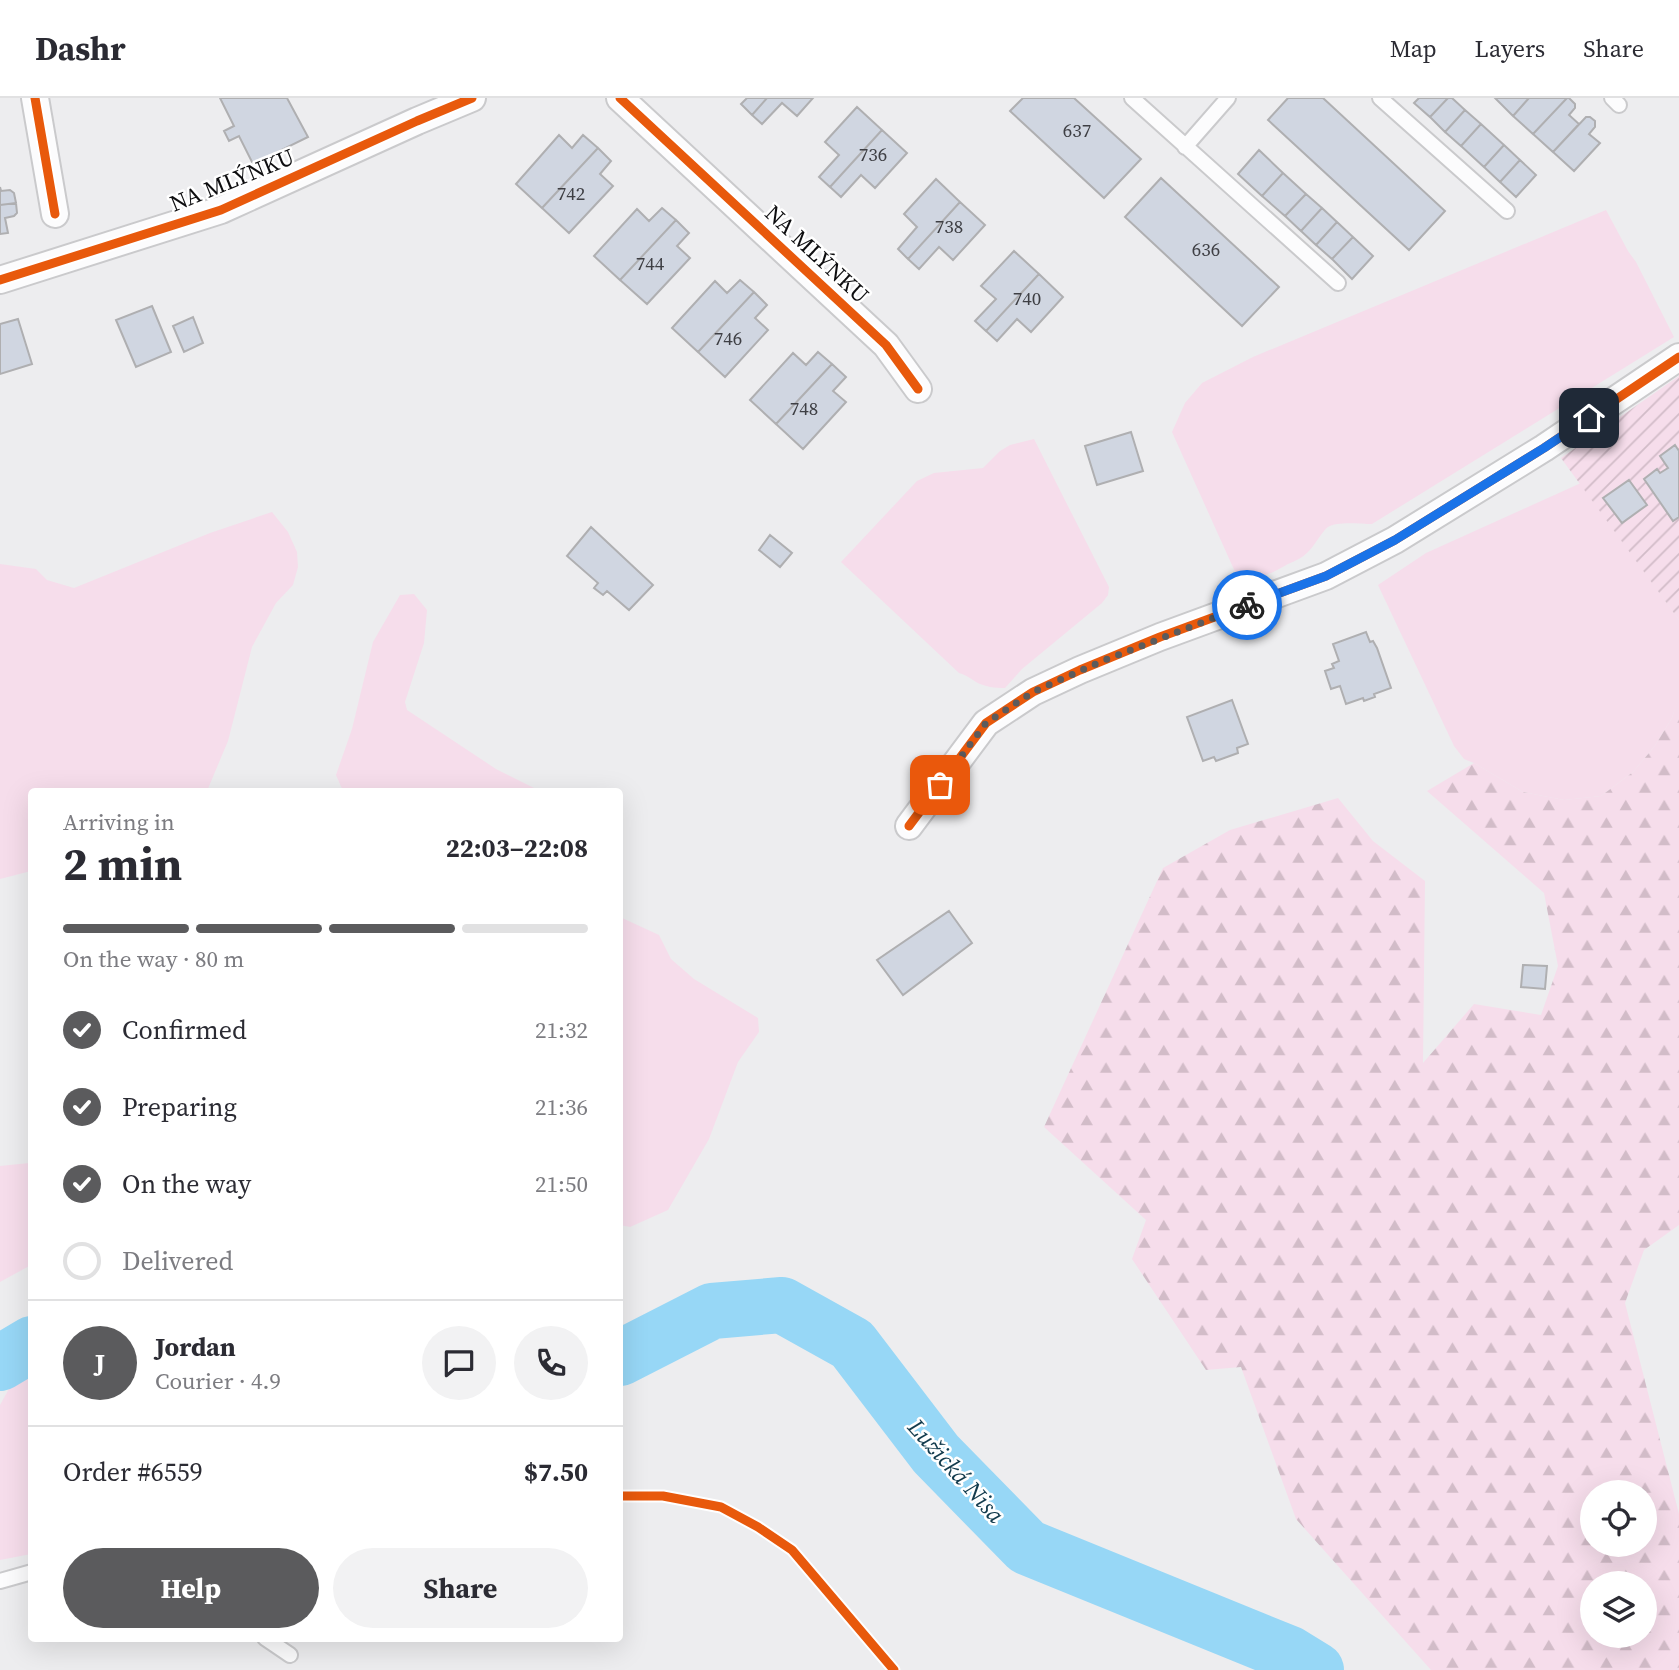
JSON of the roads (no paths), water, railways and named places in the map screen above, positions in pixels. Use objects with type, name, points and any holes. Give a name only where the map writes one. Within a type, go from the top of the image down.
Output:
[{"type":"street","points":[[35,98],[55,214]]},
{"type":"street","name":"NA MLÝNKU","points":[[0,280],[221,210],[472,98]]},
{"type":"street","name":"NA MLÝNKU","points":[[620,98],[886,345],[918,389]]},
{"type":"street","points":[[909,826],[986,723],[1033,692],[1160,637],[1326,576],[1395,540],[1544,448],[1679,357]]},
{"type":"lane","points":[[1132,98],[1338,283]]},
{"type":"lane","points":[[1185,147],[1228,98]]},
{"type":"lane","points":[[1380,98],[1507,211]]},
{"type":"lane","points":[[0,1581],[28,1573]]},
{"type":"lane","points":[[271,1642],[290,1655]]},
{"type":"waterway","name":"Lužická Nisa","points":[[623,1356],[712,1311],[782,1305],[852,1344],[936,1454],[1027,1547],[1290,1654],[1316,1670]]},
{"type":"waterway","name":"Lužická Nisa","points":[[0,1363],[28,1346]]}]
